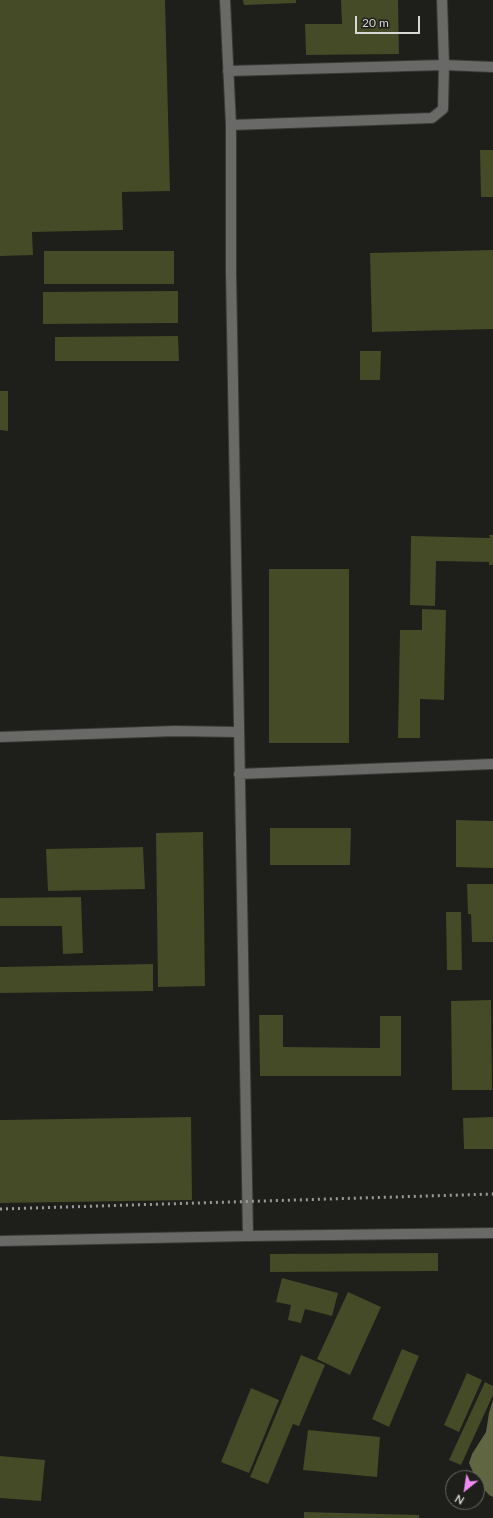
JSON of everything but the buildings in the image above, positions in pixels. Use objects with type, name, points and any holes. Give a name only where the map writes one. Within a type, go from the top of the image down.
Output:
[{"type":"street","points":[[225,0],[231,126],[231,272],[238,732],[248,1236]]},
{"type":"street","points":[[231,126],[432,118],[443,109],[444,65],[442,0]]},
{"type":"street","points":[[228,71],[444,65],[493,67]]},
{"type":"street","points":[[0,737],[175,731],[238,732]]},
{"type":"street","points":[[239,774],[493,764]]},
{"type":"street","points":[[0,1241],[493,1233]]},
{"type":"shaded area","points":[[493,1400],[493,1497],[485,1490],[485,1470],[472,1470],[469,1463],[472,1454],[486,1432]]},
{"type":"railway","points":[[0,1209],[493,1194]]}]
